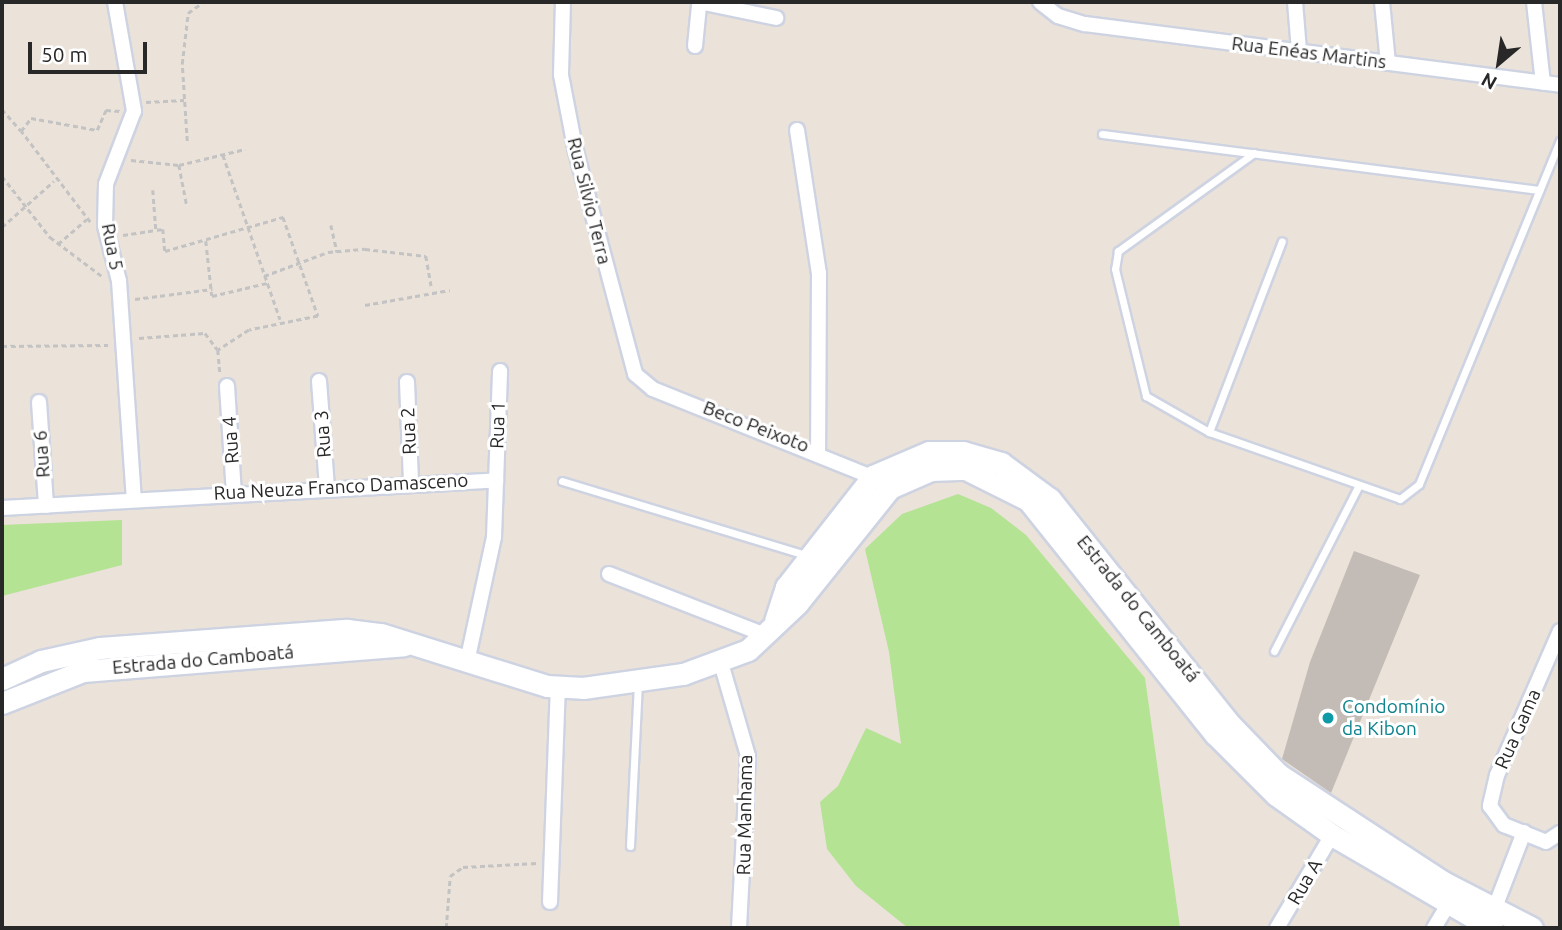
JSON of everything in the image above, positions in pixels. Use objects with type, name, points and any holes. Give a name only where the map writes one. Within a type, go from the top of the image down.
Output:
[{"type":"main road","name":"Estrada do Camboatá","points":[[769,627],[786,587],[874,477],[948,468],[1008,485],[1028,500],[1278,774],[1335,816],[1491,921]]},
{"type":"main road","name":"Estrada do Camboatá","points":[[2,679],[73,652],[147,654],[412,644],[558,687],[638,681],[721,663],[797,604],[874,477]]},
{"type":"main road","name":"Estrada do Camboatá","points":[[1145,630],[1234,755],[1332,835],[1448,905],[1491,921],[1532,928]]},
{"type":"main road","name":"Estrada do Camboatá","points":[[2,703],[65,675],[147,654]]},
{"type":"street","name":"Rua 5","points":[[115,2],[133,107],[118,158],[106,184],[108,237],[120,296],[125,342],[134,499]]},
{"type":"street","name":"Rua Silvio Terra","points":[[563,2],[561,75],[575,148],[628,357],[640,382],[653,389]]},
{"type":"street","name":"Rua Enéas Martins","points":[[1040,2],[1058,16],[1560,85]]},
{"type":"street","points":[[1294,2],[1299,51]]},
{"type":"street","points":[[1382,2],[1388,63]]},
{"type":"street","points":[[1534,2],[1543,83]]},
{"type":"street","points":[[695,46],[699,4],[776,18]]},
{"type":"street","points":[[797,130],[819,273],[818,451]]},
{"type":"street","name":"Rua 1","points":[[496,480],[500,371]]},
{"type":"street","name":"Rua 3","points":[[319,381],[327,488]]},
{"type":"street","name":"Rua 2","points":[[407,382],[411,480]]},
{"type":"street","name":"Rua 4","points":[[227,386],[234,494]]},
{"type":"street","name":"Beco Peixoto","points":[[653,389],[818,451],[874,477]]},
{"type":"street","name":"Rua 6","points":[[39,402],[46,506]]},
{"type":"street","name":"Rua Neuza Franco Damasceno","points":[[2,508],[327,488],[411,480],[496,480],[494,537],[467,662]]},
{"type":"street","points":[[609,574],[769,627]]},
{"type":"street","name":"Rua Gama","points":[[1524,832],[1504,825],[1490,806],[1492,793],[1560,631]]},
{"type":"street","name":"Rua Manhama","points":[[721,663],[748,756],[739,928]]},
{"type":"street","points":[[550,902],[558,687]]},
{"type":"street","points":[[1491,921],[1524,832],[1546,842],[1560,834]]},
{"type":"street","name":"Rua A","points":[[1278,928],[1332,835]]},
{"type":"street","points":[[1434,928],[1448,905]]},
{"type":"lane","points":[[1102,134],[1539,190]]},
{"type":"lane","points":[[1254,153],[1125,242],[1115,269],[1146,397],[1209,432],[1358,487],[1400,499],[1419,484],[1560,141]]},
{"type":"lane","points":[[1209,432],[1282,241]]},
{"type":"lane","points":[[562,481],[809,556]]},
{"type":"lane","points":[[1274,652],[1358,487]]},
{"type":"lane","points":[[630,846],[638,681]]},
{"type":"path","points":[[187,141],[184,100],[188,13],[203,2]]},
{"type":"path","points":[[21,131],[31,118],[97,130],[106,110],[184,100]]},
{"type":"path","points":[[2,109],[21,131],[54,181],[87,219],[108,237],[163,229],[165,251],[247,232],[283,217],[318,316],[280,319],[218,350]]},
{"type":"path","points":[[118,158],[179,165],[245,149]]},
{"type":"path","points":[[223,155],[247,232],[280,319]]},
{"type":"path","points":[[179,165],[187,206]]},
{"type":"path","points":[[2,176],[24,207],[58,244],[120,296],[212,289]]},
{"type":"path","points":[[2,227],[54,181]]},
{"type":"path","points":[[153,190],[156,230]]},
{"type":"path","points":[[58,244],[87,219]]},
{"type":"path","points":[[331,225],[337,252]]},
{"type":"path","points":[[206,241],[212,289],[217,298],[267,283]]},
{"type":"path","points":[[264,276],[300,261],[337,252],[425,256],[432,289]]},
{"type":"path","points":[[365,305],[432,289],[450,290]]},
{"type":"path","points":[[2,346],[125,342],[205,333],[218,350],[227,386]]},
{"type":"path","points":[[446,928],[450,876],[463,867],[552,863]]},
{"type":"green space","points":[[958,494],[991,508],[1026,535],[1145,678],[1180,928],[908,928],[856,886],[827,849],[820,802],[838,786],[866,728],[901,744],[889,652],[865,549],[902,514]]},
{"type":"green space","points":[[122,520],[122,565],[2,596],[2,525]]},
{"type":"building","name":"Condomínio da Kibon","points":[[1354,551],[1420,575],[1331,793],[1282,759],[1310,662]]},
{"type":"place","name":"Condomínio da Kibon","points":[[1328,718]]}]
